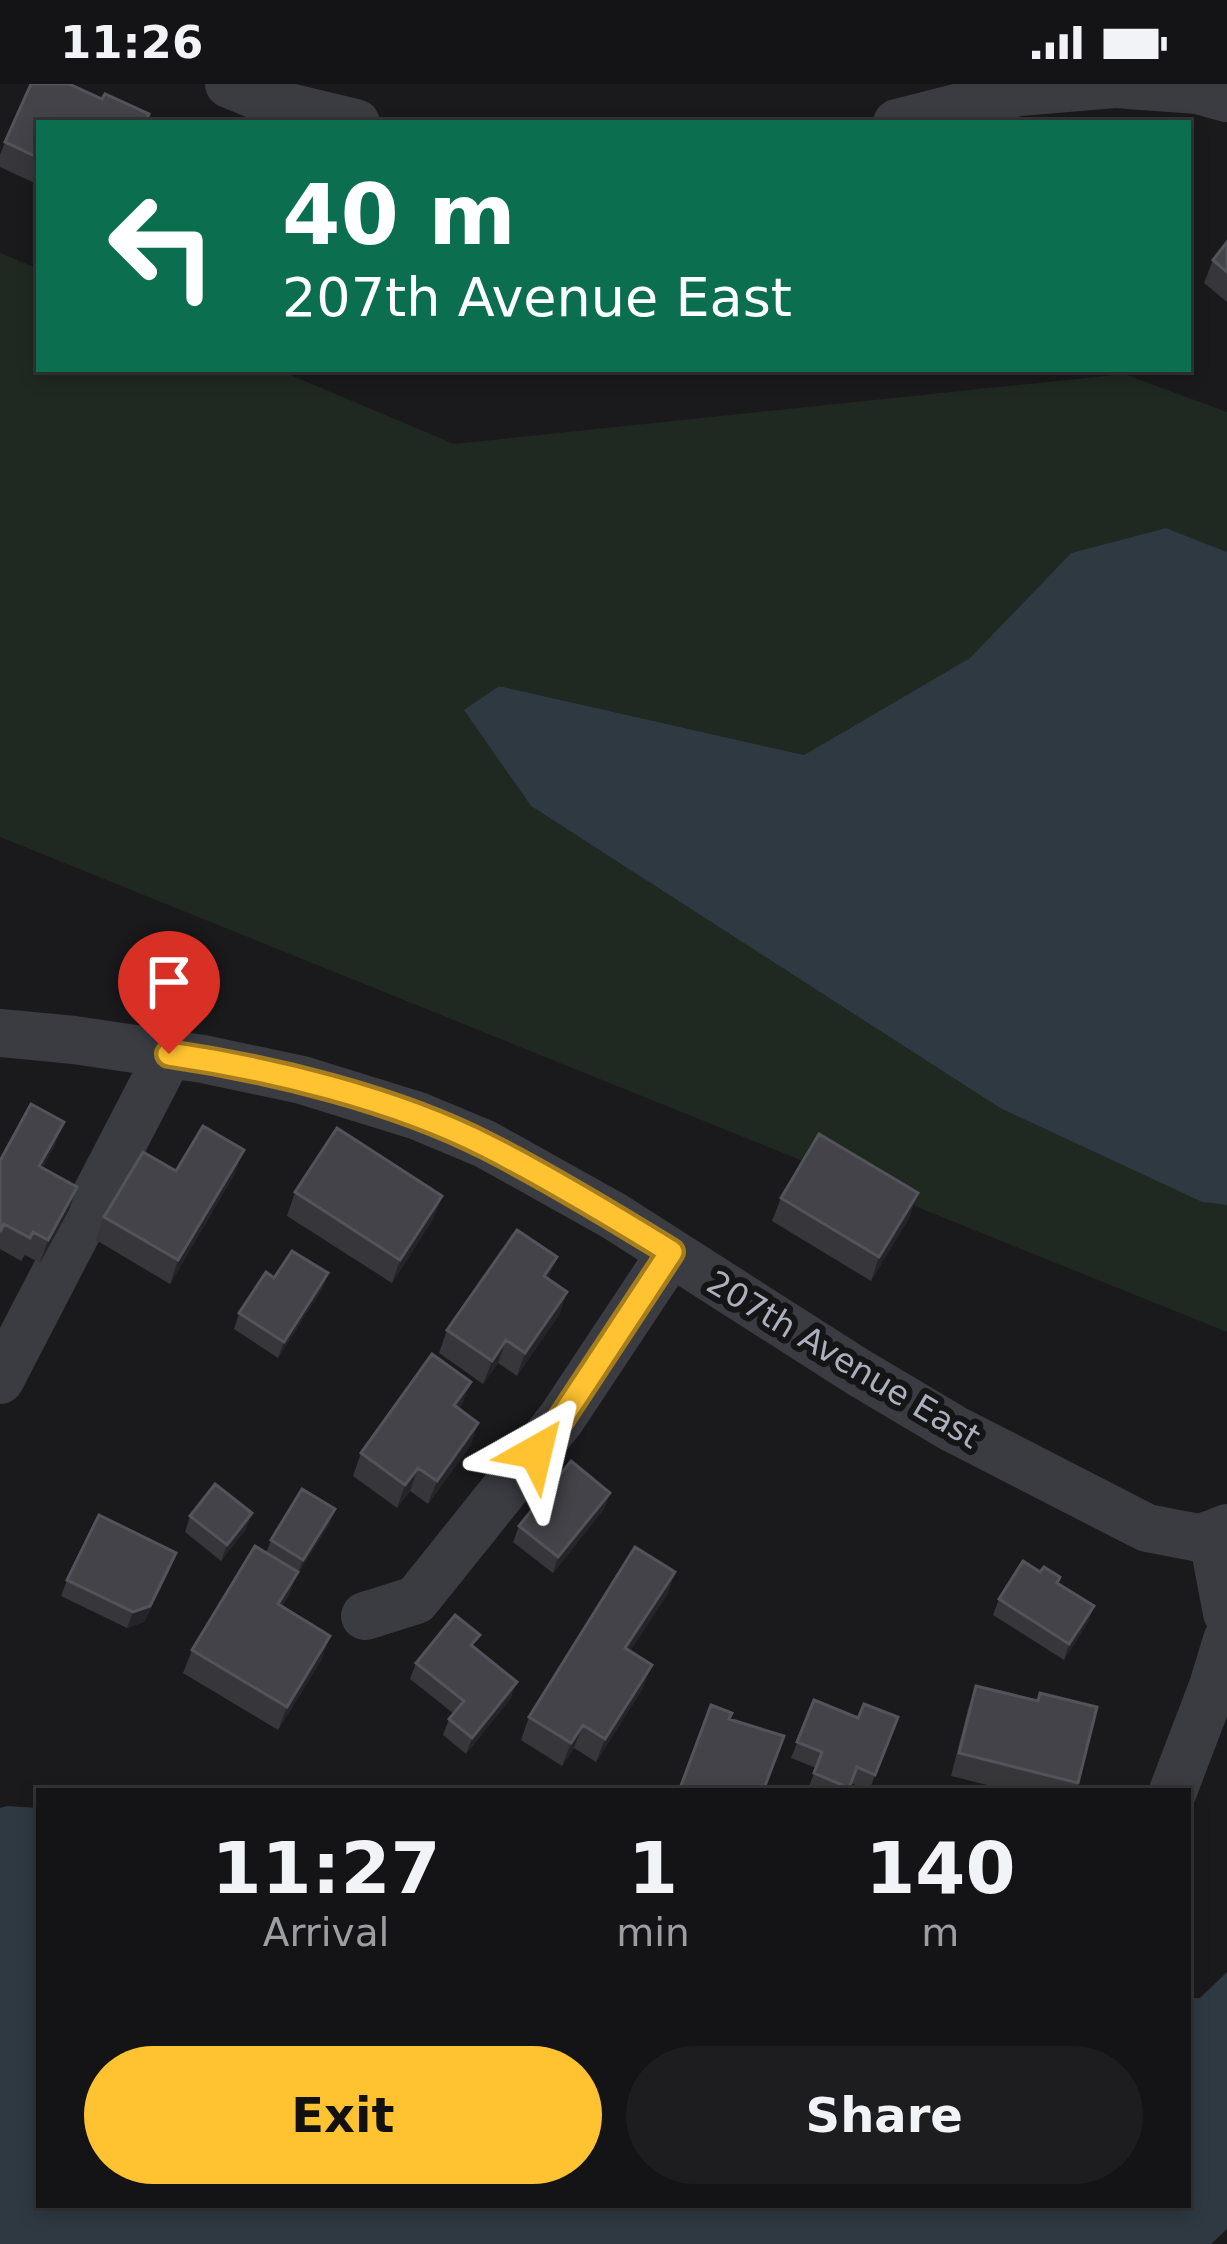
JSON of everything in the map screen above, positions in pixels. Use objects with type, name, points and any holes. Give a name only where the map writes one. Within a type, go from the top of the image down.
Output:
[{"type":"street","points":[[229,84],[280,105],[351,109]]},
{"type":"street","points":[[909,120],[1019,92],[1115,84],[1198,90],[1227,98]]},
{"type":"street","name":"207th Avenue East","points":[[4,1046],[74,1040],[169,1054],[302,1080],[418,1116],[484,1144],[614,1216],[857,1372],[970,1437],[1147,1528],[1199,1538],[1220,1531]]},
{"type":"street","points":[[0,1380],[169,1054]]},
{"type":"street","points":[[365,1616],[416,1600],[561,1419],[671,1252]]},
{"type":"street","points":[[1220,1531],[1227,1613]]},
{"type":"street","points":[[1174,1788],[1227,1640]]},
{"type":"shaded area","points":[[0,253],[36,268],[36,372],[283,372],[454,444],[1124,374],[1227,412],[1227,552],[1166,528],[1071,553],[970,658],[804,755],[499,686],[465,710],[531,806],[1000,1108],[1202,1202],[1227,1205],[1227,1332],[0,837]]},
{"type":"shaded area","points":[[1166,528],[1227,552],[1227,1205],[1202,1202],[1000,1108],[531,806],[464,710],[499,686],[804,755],[970,658],[1071,553]]},
{"type":"shaded area","points":[[0,1808],[36,1808],[36,2208],[1191,2208],[1191,1998],[1200,1998],[1227,1972],[1227,2229],[1211,2244],[0,2244]]},
{"type":"building","points":[[31,84],[69,84],[149,114],[146,120],[36,120],[36,157],[5,142]]},
{"type":"building","points":[[1227,242],[1227,272],[1213,260]]},
{"type":"building","points":[[31,1104],[64,1122],[39,1166],[77,1187],[48,1240],[33,1232],[30,1238],[4,1224],[0,1232],[0,1161]]},
{"type":"building","points":[[203,1126],[244,1150],[178,1260],[104,1217],[143,1152],[176,1171]]},
{"type":"building","points":[[337,1128],[442,1196],[400,1260],[295,1192]]},
{"type":"building","points":[[819,1134],[918,1193],[879,1257],[781,1198]]},
{"type":"building","points":[[517,1230],[557,1257],[544,1276],[567,1292],[525,1353],[506,1340],[492,1361],[447,1330]]},
{"type":"building","points":[[292,1251],[328,1273],[284,1342],[239,1313],[266,1272],[274,1278]]},
{"type":"building","points":[[432,1354],[471,1382],[454,1405],[478,1423],[437,1481],[418,1468],[405,1485],[361,1453]]},
{"type":"building","points":[[571,1461],[610,1493],[558,1557],[519,1526]]},
{"type":"building","points":[[215,1484],[252,1513],[227,1545],[190,1516]]},
{"type":"building","points":[[302,1489],[335,1509],[303,1560],[271,1540]]},
{"type":"building","points":[[99,1515],[176,1553],[150,1606],[133,1612],[67,1580]]},
{"type":"building","points":[[255,1546],[298,1572],[278,1604],[330,1636],[287,1707],[192,1650]]},
{"type":"building","points":[[635,1547],[675,1572],[625,1648],[652,1665],[605,1739],[583,1725],[571,1743],[529,1717]]},
{"type":"building","points":[[1023,1561],[1060,1577],[1057,1583],[1094,1606],[1069,1644],[999,1599]]},
{"type":"building","points":[[455,1615],[480,1635],[471,1645],[517,1682],[472,1738],[449,1719],[464,1701],[416,1663]]},
{"type":"building","points":[[976,1686],[1038,1701],[1040,1693],[1097,1707],[1078,1783],[959,1753]]},
{"type":"building","points":[[814,1700],[858,1718],[864,1704],[898,1717],[875,1775],[857,1767],[849,1788],[814,1773],[822,1752],[797,1742]]},
{"type":"building","points":[[711,1705],[732,1713],[729,1719],[784,1736],[764,1788],[680,1788]]},
{"type":"route","points":[[169,1054],[302,1080],[418,1116],[484,1144],[671,1252],[536,1452]]}]
